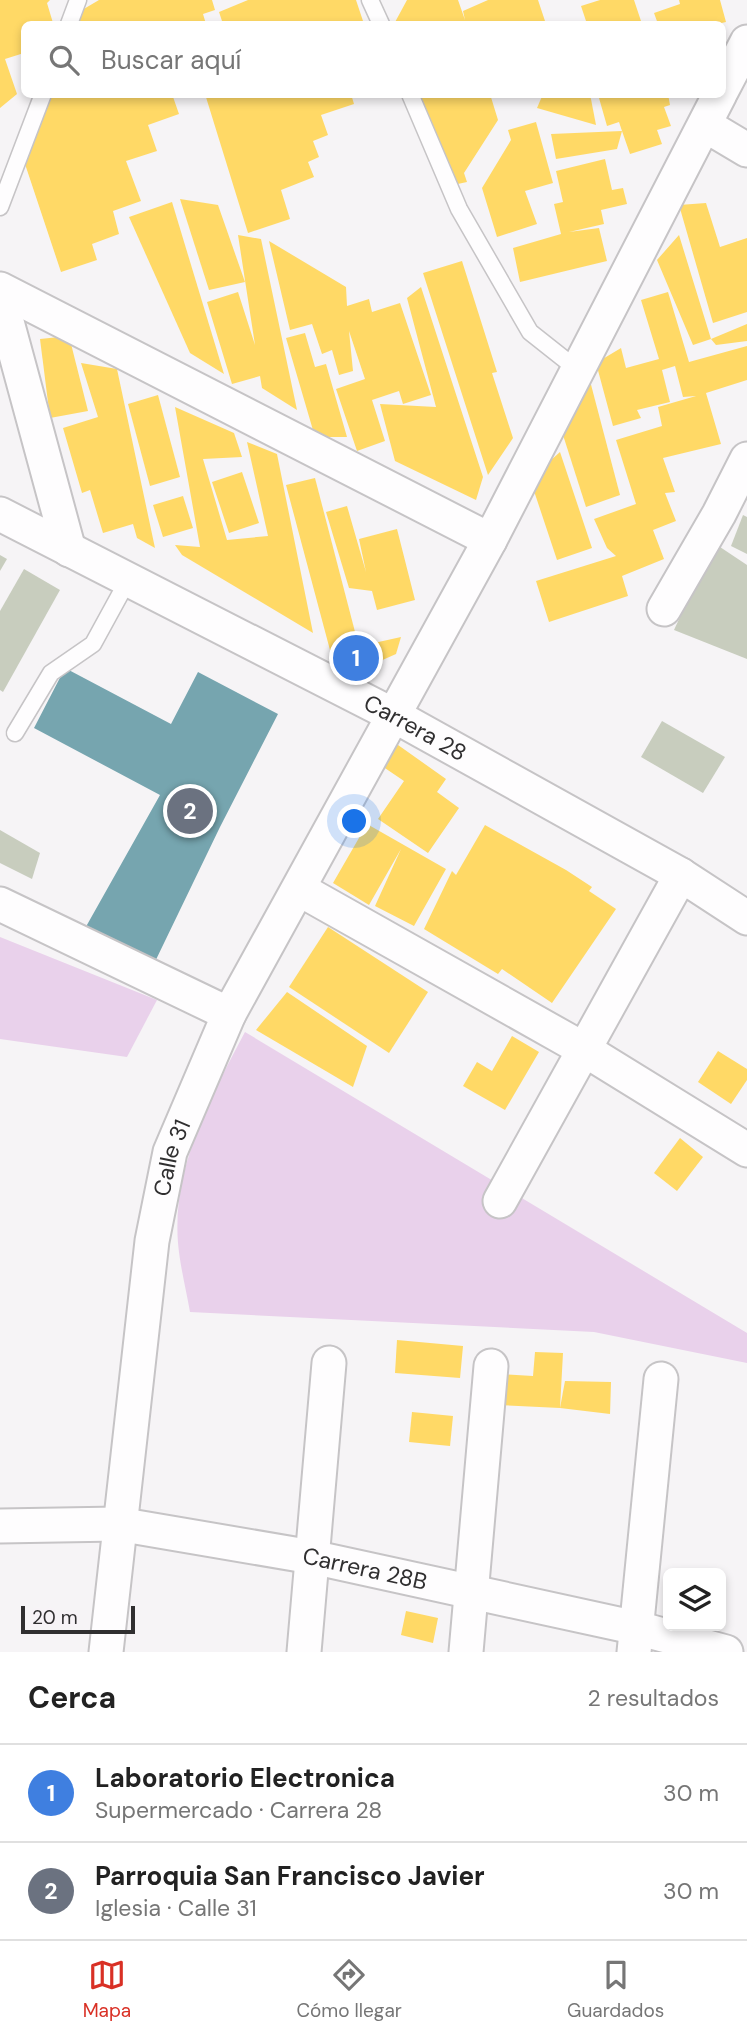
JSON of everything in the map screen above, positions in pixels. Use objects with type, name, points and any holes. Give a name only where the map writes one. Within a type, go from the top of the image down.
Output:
[{"type":"street","name":"Calle 31","points":[[726,82],[747,42]]},
{"type":"street","name":"Calle 31","points":[[106,1652],[118,1524],[152,1241],[170,1152],[229,1014],[490,540],[718,98]]},
{"type":"street","points":[[705,125],[747,150]]},
{"type":"street","points":[[0,289],[490,540]]},
{"type":"street","points":[[0,296],[69,550]]},
{"type":"street","points":[[664,609],[719,514],[747,459]]},
{"type":"street","name":"Carrera 28","points":[[0,514],[395,716],[681,875],[747,918]]},
{"type":"street","points":[[500,1201],[681,875]]},
{"type":"street","points":[[299,889],[585,1050],[747,1150]]},
{"type":"street","points":[[0,904],[229,1014]]},
{"type":"street","points":[[304,1652],[329,1363]]},
{"type":"street","points":[[466,1652],[491,1366]]},
{"type":"street","points":[[635,1640],[661,1379]]},
{"type":"street","name":"Carrera 28B","points":[[0,1525],[118,1524],[312,1558],[471,1590],[635,1640],[726,1652]]},
{"type":"lane","points":[[70,21],[78,0]]},
{"type":"lane","points":[[370,0],[380,21]]},
{"type":"lane","points":[[0,207],[41,98]]},
{"type":"lane","points":[[412,98],[459,209],[530,332],[578,370]]},
{"type":"lane","points":[[15,733],[51,673],[93,644],[128,580]]},
{"type":"shaded area","points":[[0,937],[157,1000],[127,1057],[0,1039]]},
{"type":"shaded area","points":[[245,1032],[747,1333],[747,1363],[594,1332],[190,1312],[178,1243],[181,1187],[196,1133]]},
{"type":"building: Viviendas","points":[[0,0],[50,0],[47,3],[52,21],[21,21],[21,54],[5,59],[17,94],[0,108]]},
{"type":"building: Viviendas","points":[[99,0],[212,0],[215,10],[203,14],[205,21],[79,21],[77,13]]},
{"type":"building: Viviendas","points":[[248,0],[356,0],[363,21],[222,21],[219,12]]},
{"type":"building: Viviendas","points":[[407,0],[458,0],[465,20],[463,11],[488,0],[538,0],[545,21],[396,21]]},
{"type":"building: Viviendas","points":[[600,0],[634,0],[641,21],[586,21],[581,6]]},
{"type":"building: Viviendas","points":[[679,0],[720,0],[726,21],[657,21],[654,13],[680,4]]},
{"type":"building: Viviendas","points":[[46,98],[173,98],[179,114],[148,125],[157,151],[126,161],[141,201],[113,211],[119,234],[92,244],[97,260],[61,272],[22,155]]},
{"type":"building: Viviendas","points":[[206,98],[352,98],[354,104],[321,115],[328,135],[313,141],[319,157],[308,162],[314,177],[281,190],[290,219],[248,233]]},
{"type":"building: Viviendas","points":[[419,98],[491,98],[498,120],[464,173],[467,182],[453,185]]},
{"type":"building: Viviendas","points":[[541,98],[591,98],[596,125],[537,108]]},
{"type":"building: Viviendas","points":[[599,98],[669,98],[670,105],[664,107],[671,126],[657,130],[662,144],[630,154],[619,122],[607,126]]},
{"type":"building: Viviendas","points":[[536,122],[553,183],[525,191],[537,224],[497,237],[482,188],[511,140],[508,130]]},
{"type":"building: Viviendas","points":[[622,131],[617,149],[556,159],[551,134]]},
{"type":"building: Viviendas","points":[[605,159],[612,190],[623,188],[627,204],[601,210],[604,224],[569,232],[599,228],[607,261],[520,282],[513,248],[561,234],[554,204],[563,202],[556,171]]},
{"type":"building: Viviendas","points":[[180,199],[218,205],[245,282],[209,290]]},
{"type":"building: Viviendas","points":[[172,202],[224,374],[190,353],[129,217]]},
{"type":"building: Viviendas","points":[[706,203],[720,247],[747,238],[747,312],[713,323],[679,205]]},
{"type":"building: Viviendas","points":[[238,235],[261,239],[297,410],[262,388],[260,376],[232,384],[207,302],[238,292],[255,345]]},
{"type":"building: Viviendas","points":[[679,235],[711,339],[693,345],[657,260]]},
{"type":"building: Viviendas","points":[[269,241],[346,287],[347,306],[369,299],[372,312],[400,303],[431,395],[403,404],[399,391],[372,400],[385,441],[357,451],[336,389],[365,379],[349,331],[353,371],[339,375],[332,350],[322,354],[312,324],[290,330]]},
{"type":"building: Viviendas","points":[[462,261],[497,372],[492,373],[513,438],[488,475],[423,273]]},
{"type":"building: Viviendas","points":[[421,287],[483,477],[476,500],[395,461],[380,404],[436,407],[407,298]]},
{"type":"building: Viviendas","points":[[668,292],[689,362],[747,346],[747,380],[706,393],[721,444],[663,458],[675,492],[665,493],[676,521],[653,530],[664,559],[622,576],[628,596],[549,622],[536,581],[616,556],[607,548],[594,519],[636,504],[616,440],[662,426],[658,407],[696,396],[683,397],[675,366],[662,370],[670,402],[637,410],[641,418],[613,426],[596,363],[621,348],[626,368],[659,359],[641,300]]},
{"type":"building: Viviendas","points":[[747,324],[747,341],[716,345],[711,339]]},
{"type":"building: Viviendas","points":[[305,333],[315,367],[326,364],[347,437],[315,437],[286,338]]},
{"type":"building: Viviendas","points":[[69,336],[88,411],[50,418],[40,339]]},
{"type":"building: Viviendas","points":[[81,363],[117,369],[155,548],[137,538],[133,524],[103,533],[90,490],[82,493],[63,428],[98,417]]},
{"type":"building: Viviendas","points":[[589,377],[620,495],[586,507],[563,435]]},
{"type":"building: Viviendas","points":[[158,395],[180,477],[150,486],[128,404]]},
{"type":"building: Viviendas","points":[[175,407],[234,433],[242,457],[203,459],[227,540],[268,536],[247,442],[277,454],[313,633],[182,555],[175,545],[200,547]]},
{"type":"building: Viviendas","points":[[560,452],[592,548],[557,560],[530,479]]},
{"type":"building: Viviendas","points":[[242,472],[259,523],[229,533],[212,482]]},
{"type":"building: Viviendas","points":[[315,478],[360,651],[330,650],[286,485]]},
{"type":"building: Viviendas","points":[[183,496],[193,528],[163,537],[153,505]]},
{"type":"building: Viviendas","points":[[347,506],[366,572],[359,539],[397,529],[415,600],[377,610],[372,591],[349,588],[326,512]]},
{"type":"building: Viviendas","points":[[401,637],[396,654],[369,666],[365,645]]},
{"type":"building: Viviendas","points":[[391,740],[446,779],[437,792],[459,808],[428,853],[378,819],[404,781],[376,762]]},
{"type":"building: Viviendas","points":[[367,824],[446,869],[414,926],[375,906],[401,849],[369,905],[333,883]]},
{"type":"building: Viviendas","points":[[485,825],[566,870],[592,887],[589,891],[616,909],[552,1003],[502,969],[498,974],[424,929],[452,871],[456,875]]},
{"type":"building: Viviendas","points":[[328,927],[428,992],[389,1053],[289,987]]},
{"type":"building: Viviendas","points":[[287,992],[367,1046],[353,1087],[256,1030]]},
{"type":"building: Viviendas","points":[[512,1036],[539,1052],[505,1110],[463,1086],[477,1062],[492,1071]]},
{"type":"building: Viviendas","points":[[718,1051],[747,1069],[747,1080],[731,1104],[698,1082]]},
{"type":"building: Viviendas","points":[[680,1138],[703,1157],[677,1191],[654,1173]]},
{"type":"building: Viviendas","points":[[397,1340],[463,1346],[460,1378],[395,1373]]},
{"type":"building: Viviendas","points":[[535,1352],[563,1353],[560,1408],[497,1405],[499,1374],[533,1376]]},
{"type":"building: Viviendas","points":[[565,1381],[611,1382],[610,1414],[560,1408]]},
{"type":"building: Viviendas","points":[[412,1412],[453,1416],[450,1446],[409,1442]]},
{"type":"building: Viviendas","points":[[406,1611],[438,1618],[433,1643],[401,1635]]},
{"type":"building: Público","points":[[65,668],[171,724],[198,672],[278,714],[151,970],[83,932],[160,795],[34,728]]},
{"type":"building: Otros","points":[[743,515],[747,517],[747,554],[731,546]]},
{"type":"building: Otros","points":[[714,543],[747,565],[747,659],[674,630]]},
{"type":"building: Otros","points":[[0,555],[7,559],[0,571]]},
{"type":"building: Otros","points":[[24,569],[60,590],[3,692],[0,690],[0,611]]},
{"type":"building: Otros","points":[[662,721],[725,757],[703,793],[641,757]]},
{"type":"building: Otros","points":[[0,830],[40,853],[32,879],[0,863]]},
{"type":"place","name":"Laboratorio Electronica","points":[[356,658]]},
{"type":"place","name":"Parroquia San Francisco Javier","points":[[190,811]]}]
